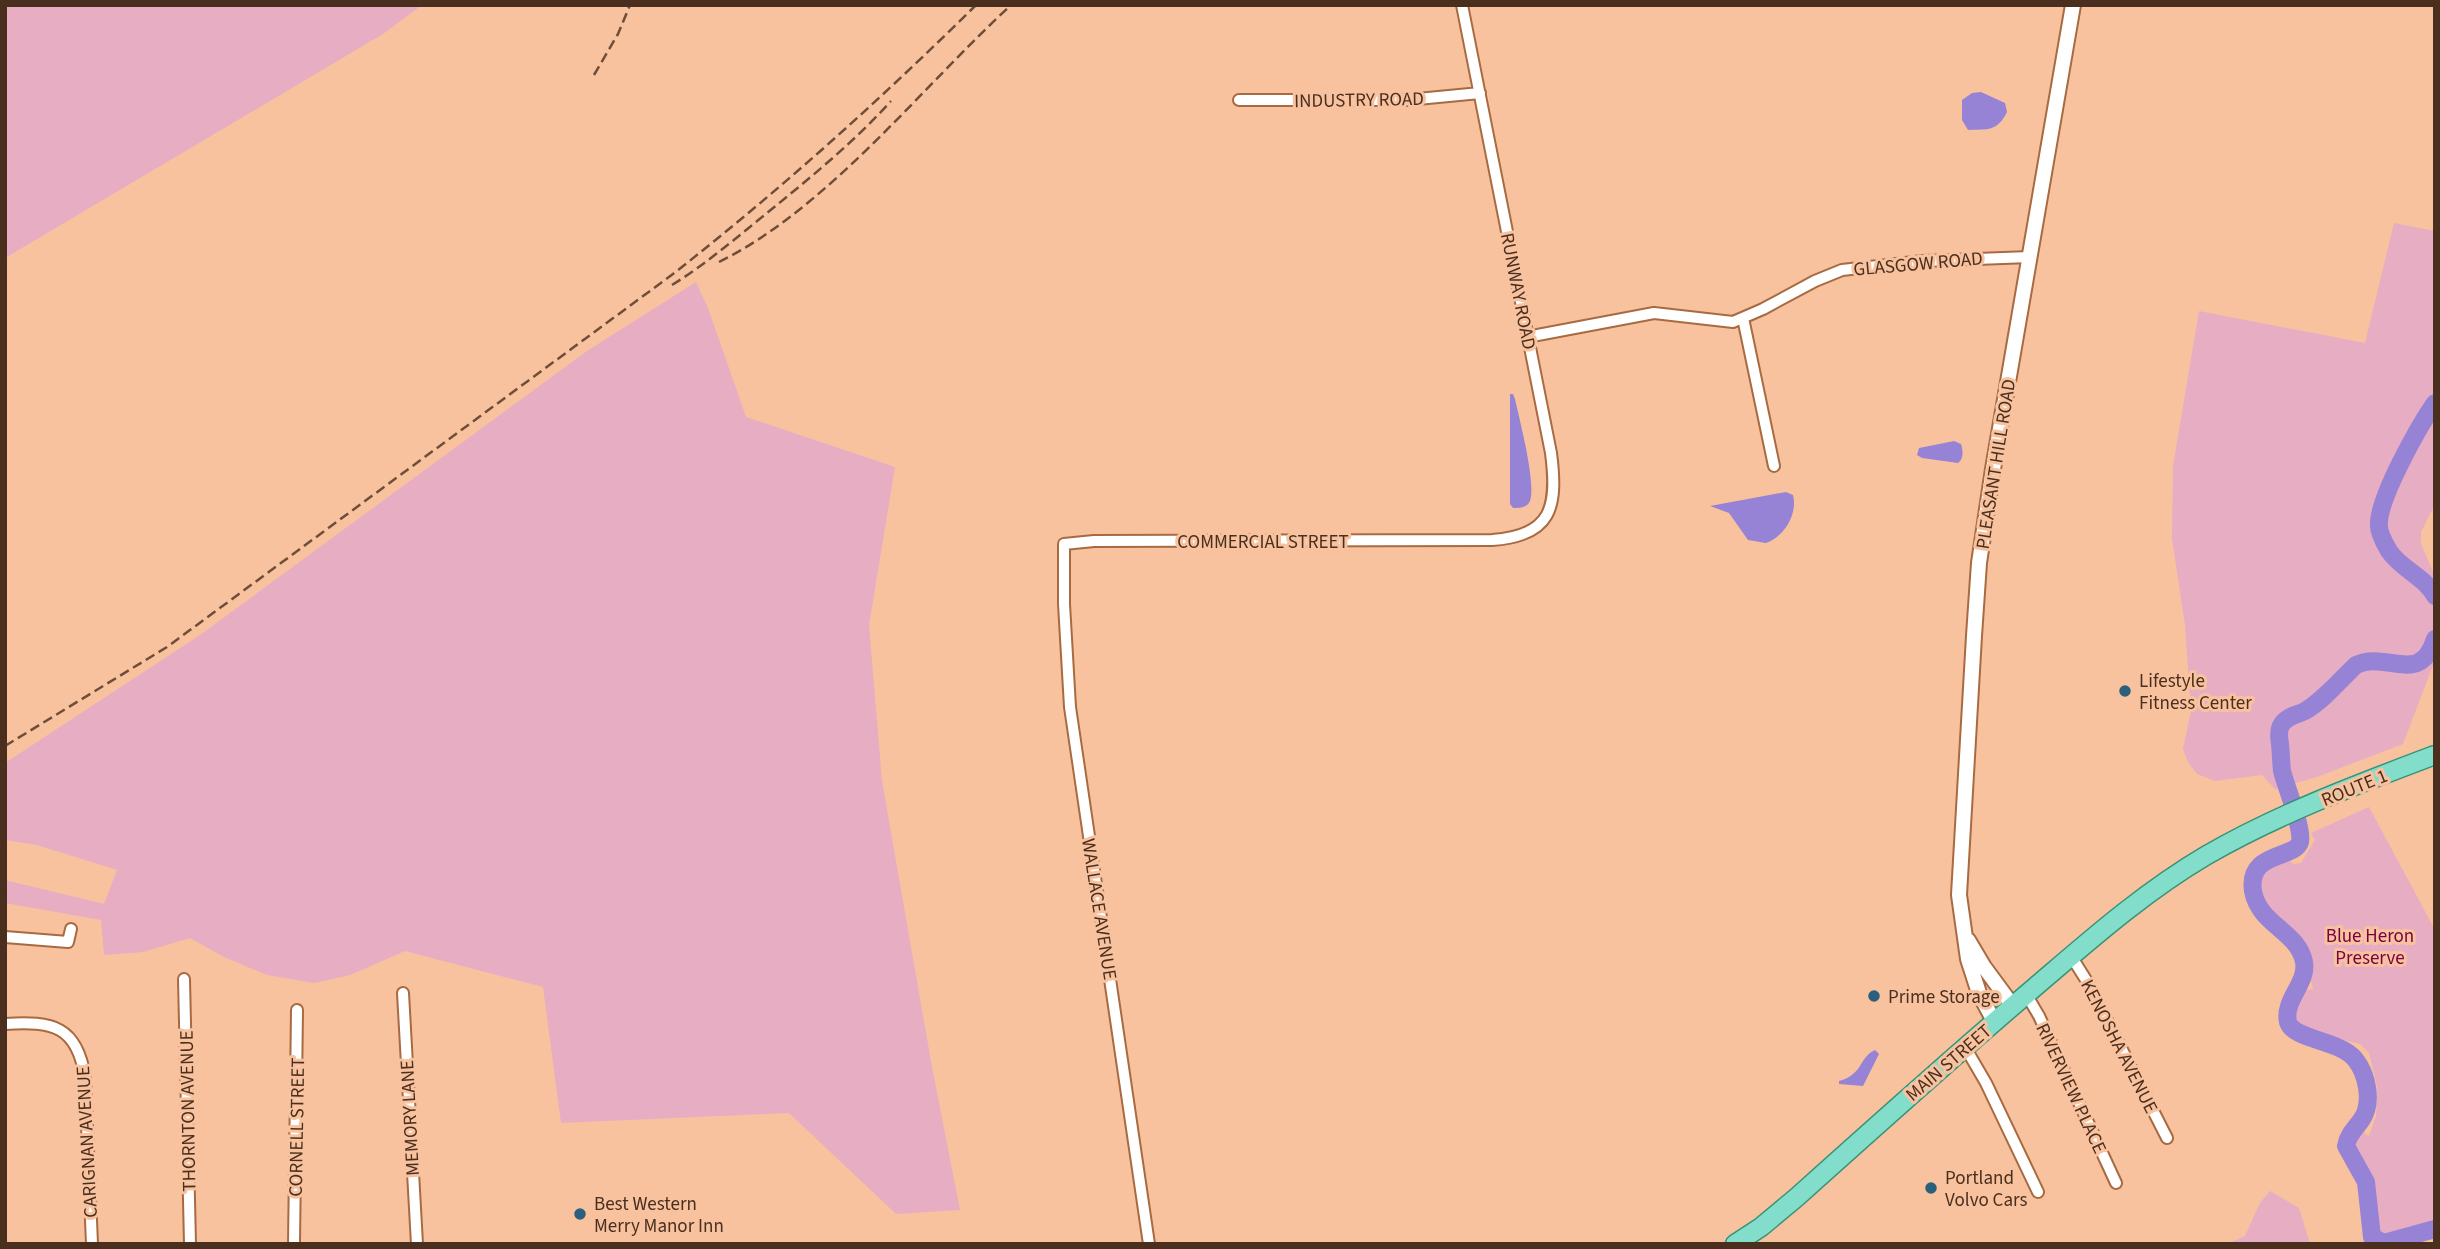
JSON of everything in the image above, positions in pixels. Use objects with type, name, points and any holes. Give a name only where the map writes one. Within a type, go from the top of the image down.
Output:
[{"type":"main road","name":"ROUTE 1","points":[[2275,822],[2435,755]]},
{"type":"main road","name":"MAIN STREET","points":[[1735,1244],[1761,1227],[1797,1197],[1994,1021],[2128,909],[2189,867],[2275,822]]},
{"type":"street","name":"RUNWAY ROAD","points":[[1462,5],[1554,478],[1553,497],[1546,516],[1532,531],[1518,537],[1492,540]]},
{"type":"street","name":"PLEASANT HILL ROAD","points":[[1994,1021],[1973,978],[1968,959],[1959,874],[1979,563],[2073,5]]},
{"type":"street","name":"INDUSTRY ROAD","points":[[1239,100],[1407,100],[1480,93]]},
{"type":"street","name":"GLASGOW ROAD","points":[[1527,337],[1654,313],[1682,314],[1726,322],[1743,318],[1842,270],[1923,261],[2030,257]]},
{"type":"street","points":[[1743,318],[1774,466]]},
{"type":"street","name":"COMMERCIAL STREET","points":[[1063,573],[1064,544],[1094,541],[1492,540]]},
{"type":"street","name":"WALLACE AVENUE","points":[[1063,573],[1070,707],[1149,1244]]},
{"type":"street","name":"PLEASANT HILL ROAD","points":[[1963,928],[1975,953],[2019,1000]]},
{"type":"street","points":[[5,937],[68,942],[71,929]]},
{"type":"street","name":"KENOSHA AVENUE","points":[[2071,956],[2088,983],[2167,1138]]},
{"type":"street","name":"THORNTON AVENUE","points":[[184,979],[190,1244]]},
{"type":"street","name":"MEMORY LANE","points":[[403,993],[416,1244]]},
{"type":"street","name":"RIVERVIEW PLACE","points":[[2019,1000],[2039,1016],[2116,1183]]},
{"type":"street","name":"CORNELL STREET","points":[[294,1244],[297,1010]]},
{"type":"street","name":"CARIGNAN AVENUE","points":[[5,1024],[38,1023],[56,1027],[70,1037],[82,1059],[92,1244]]},
{"type":"street","points":[[1965,1047],[1986,1083],[2038,1192]]},
{"type":"green space","points":[[5,5],[422,5],[383,34],[5,258]]},
{"type":"green space","points":[[2394,223],[2435,231],[2435,504],[2421,532],[2421,544],[2435,576],[2435,660],[2403,744],[2317,777],[2275,789],[2262,775],[2215,781],[2197,774],[2183,749],[2191,711],[2185,625],[2172,539],[2173,466],[2199,311],[2365,343]]},
{"type":"green space","points":[[696,282],[708,308],[746,417],[895,467],[869,625],[882,781],[960,1210],[896,1214],[789,1113],[561,1123],[543,987],[405,951],[350,975],[314,983],[267,975],[224,957],[190,938],[143,952],[104,955],[101,920],[5,903],[5,880],[104,904],[117,870],[37,845],[5,840],[5,763],[200,635],[587,351]]},
{"type":"green space","name":"Blue Heron Preserve","points":[[2369,807],[2435,930],[2435,1221],[2401,1229],[2394,1236],[2386,1237],[2379,1234],[2374,1224],[2373,1210],[2376,1205],[2372,1177],[2358,1159],[2353,1139],[2363,1127],[2365,1134],[2369,1136],[2376,1116],[2377,1087],[2369,1053],[2360,1044],[2317,1034],[2293,1019],[2299,990],[2313,989],[2306,962],[2306,947],[2301,940],[2275,922],[2262,898],[2261,889],[2262,873],[2266,866],[2274,865],[2283,855],[2288,855],[2289,861],[2294,864],[2301,863],[2315,840],[2311,833]]},
{"type":"green space","points":[[2270,1191],[2299,1208],[2310,1244],[2227,1244],[2245,1236],[2260,1203]]},
{"type":"shaded area","points":[[1981,92],[2005,103],[2007,112],[1996,126],[1968,130],[1962,120],[1962,100],[1972,93]]},
{"type":"shaded area","points":[[1510,394],[1513,394],[1515,399],[1531,484],[1529,503],[1517,508],[1510,504]]},
{"type":"shaded area","points":[[1954,441],[1961,444],[1962,449],[1962,457],[1958,463],[1917,455],[1919,448]]},
{"type":"shaded area","points":[[1786,492],[1793,495],[1791,517],[1779,536],[1766,543],[1748,540],[1729,513],[1710,506]]},
{"type":"shaded area","points":[[1875,1050],[1879,1054],[1863,1086],[1839,1084],[1839,1081],[1853,1075],[1866,1057]]},
{"type":"waterway","points":[[2435,403],[2419,428],[2392,482],[2380,514],[2379,526],[2381,536],[2394,558],[2425,583],[2435,596]]},
{"type":"waterway","points":[[2435,639],[2429,653],[2421,661],[2411,664],[2379,661],[2356,665],[2319,701],[2284,721],[2279,734],[2282,771],[2297,818],[2300,842],[2290,851],[2264,862],[2253,878],[2257,903],[2294,943],[2304,962],[2302,977],[2289,1006],[2288,1022],[2298,1033],[2348,1053],[2359,1065],[2365,1080],[2368,1096],[2365,1112],[2346,1146],[2366,1182],[2372,1237],[2384,1243],[2435,1229]]},
{"type":"railway","points":[[594,75],[618,34],[630,5]]},
{"type":"railway","points":[[5,746],[167,647],[673,274],[828,144],[976,5]]},
{"type":"railway","points":[[719,262],[759,239],[836,179],[1011,5]]},
{"type":"railway","points":[[672,285],[721,250],[799,186],[847,145],[891,101]]},
{"type":"place","name":"Lifestyle Fitness Center","points":[[2125,691]]},
{"type":"place","name":"Prime Storage","points":[[1874,996]]},
{"type":"place","name":"Portland Volvo Cars","points":[[1931,1188]]},
{"type":"place","name":"Best Western Merry Manor Inn","points":[[580,1214]]}]
